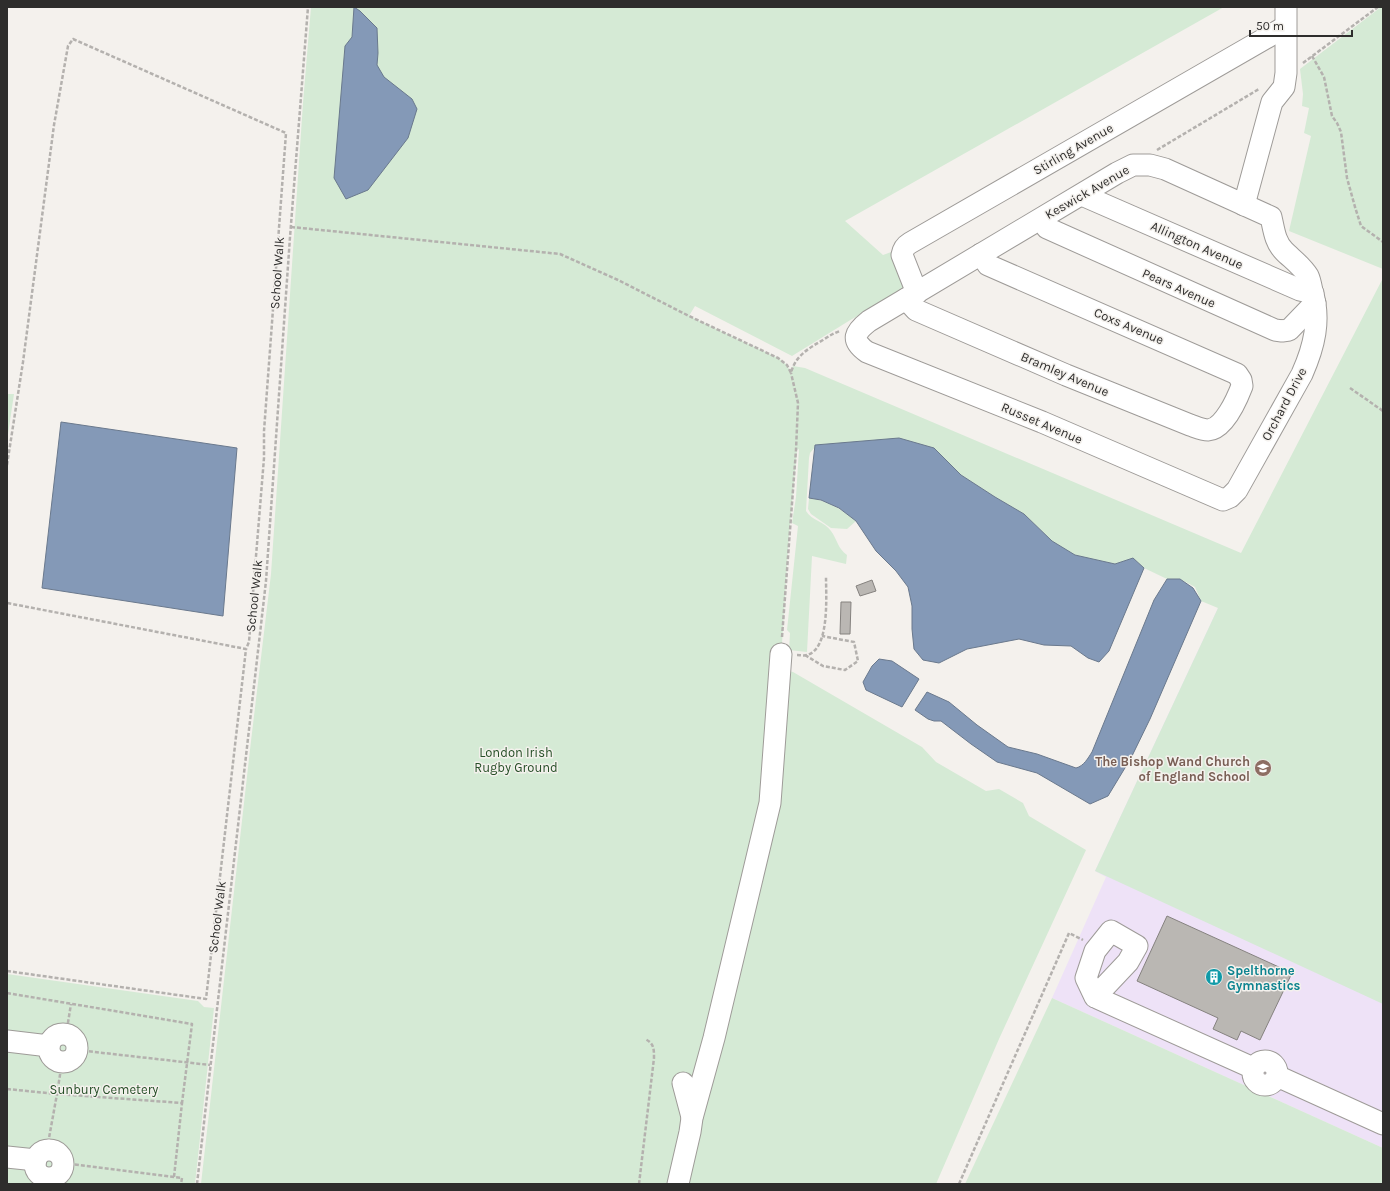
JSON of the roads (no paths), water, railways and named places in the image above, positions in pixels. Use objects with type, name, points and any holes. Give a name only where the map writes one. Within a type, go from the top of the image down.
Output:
[{"type":"lane","points":[[1244,205],[1272,102],[1284,87],[1286,73],[1286,7]]},
{"type":"lane","name":"Stirling Avenue","points":[[912,296],[902,255],[902,251],[905,246],[1285,28]]},
{"type":"lane","name":"Keswick Avenue","points":[[849,336],[856,336],[860,328],[869,321],[1133,165],[1150,165],[1165,169],[1271,217],[1278,243],[1308,276],[1314,298]]},
{"type":"lane","name":"Allington Avenue","points":[[1082,195],[1300,290],[1314,298]]},
{"type":"lane","name":"Pears Avenue","points":[[1041,219],[1047,228],[1275,330],[1289,330],[1314,298]]},
{"type":"lane","name":"Coxs Avenue","points":[[981,254],[988,265],[1237,374],[1241,380],[1242,386],[1226,417]]},
{"type":"lane","name":"Bramley Avenue","points":[[912,296],[916,310],[1066,375],[1190,425],[1209,430],[1215,428],[1226,417]]},
{"type":"lane","name":"Orchard Drive","points":[[1230,497],[1237,490],[1302,374],[1310,356],[1317,321],[1314,298]]},
{"type":"lane","name":"Russet Avenue","points":[[849,336],[867,352],[1042,422],[1214,497],[1223,500],[1230,497]]},
{"type":"lane","points":[[678,1184],[692,1118],[714,1038],[758,847],[768,811],[775,751],[781,654]]},
{"type":"lane","points":[[1095,997],[1128,962],[1137,946],[1111,931],[1094,951],[1086,978],[1095,997],[1253,1068],[1258,1062],[1270,1062],[1276,1068],[1277,1076],[1383,1124]]},
{"type":"lane","points":[[7,1041],[63,1048]]},
{"type":"lane","points":[[683,1083],[692,1118]]},
{"type":"lane","points":[[7,1157],[41,1167],[49,1178],[54,1177],[60,1172],[63,1163]]},
{"type":"water","points":[[354,7],[377,28],[377,65],[384,77],[412,99],[417,109],[408,138],[368,190],[346,199],[334,178],[345,46],[352,37]]},
{"type":"water","points":[[61,422],[237,448],[223,616],[42,588]]},
{"type":"water","points":[[899,438],[934,448],[961,475],[1024,514],[1052,541],[1075,555],[1115,564],[1133,558],[1144,568],[1109,651],[1099,662],[1088,658],[1071,646],[1044,645],[1019,639],[967,649],[939,663],[923,660],[914,649],[912,606],[908,587],[896,571],[876,551],[856,521],[839,508],[821,500],[809,498],[815,445]]},
{"type":"water","points":[[1167,579],[1180,579],[1193,588],[1201,601],[1150,719],[1131,758],[1108,796],[1090,804],[1037,773],[997,762],[941,721],[928,719],[915,710],[927,692],[949,702],[977,725],[1008,747],[1037,754],[1076,768],[1081,766],[1086,762],[1092,752],[1154,600]]},
{"type":"water","points":[[879,659],[892,661],[919,679],[902,707],[866,690],[863,682],[872,666]]},
{"type":"place","name":"The Bishop Wand Church of England School","points":[[1263,768]]},
{"type":"place","name":"Spelthorne Gymnastics","points":[[1214,977]]},
{"type":"park label","name":"London Irish Rugby Ground","points":[[516,760]]},
{"type":"park label","name":"Sunbury Cemetery","points":[[104,1089]]}]
